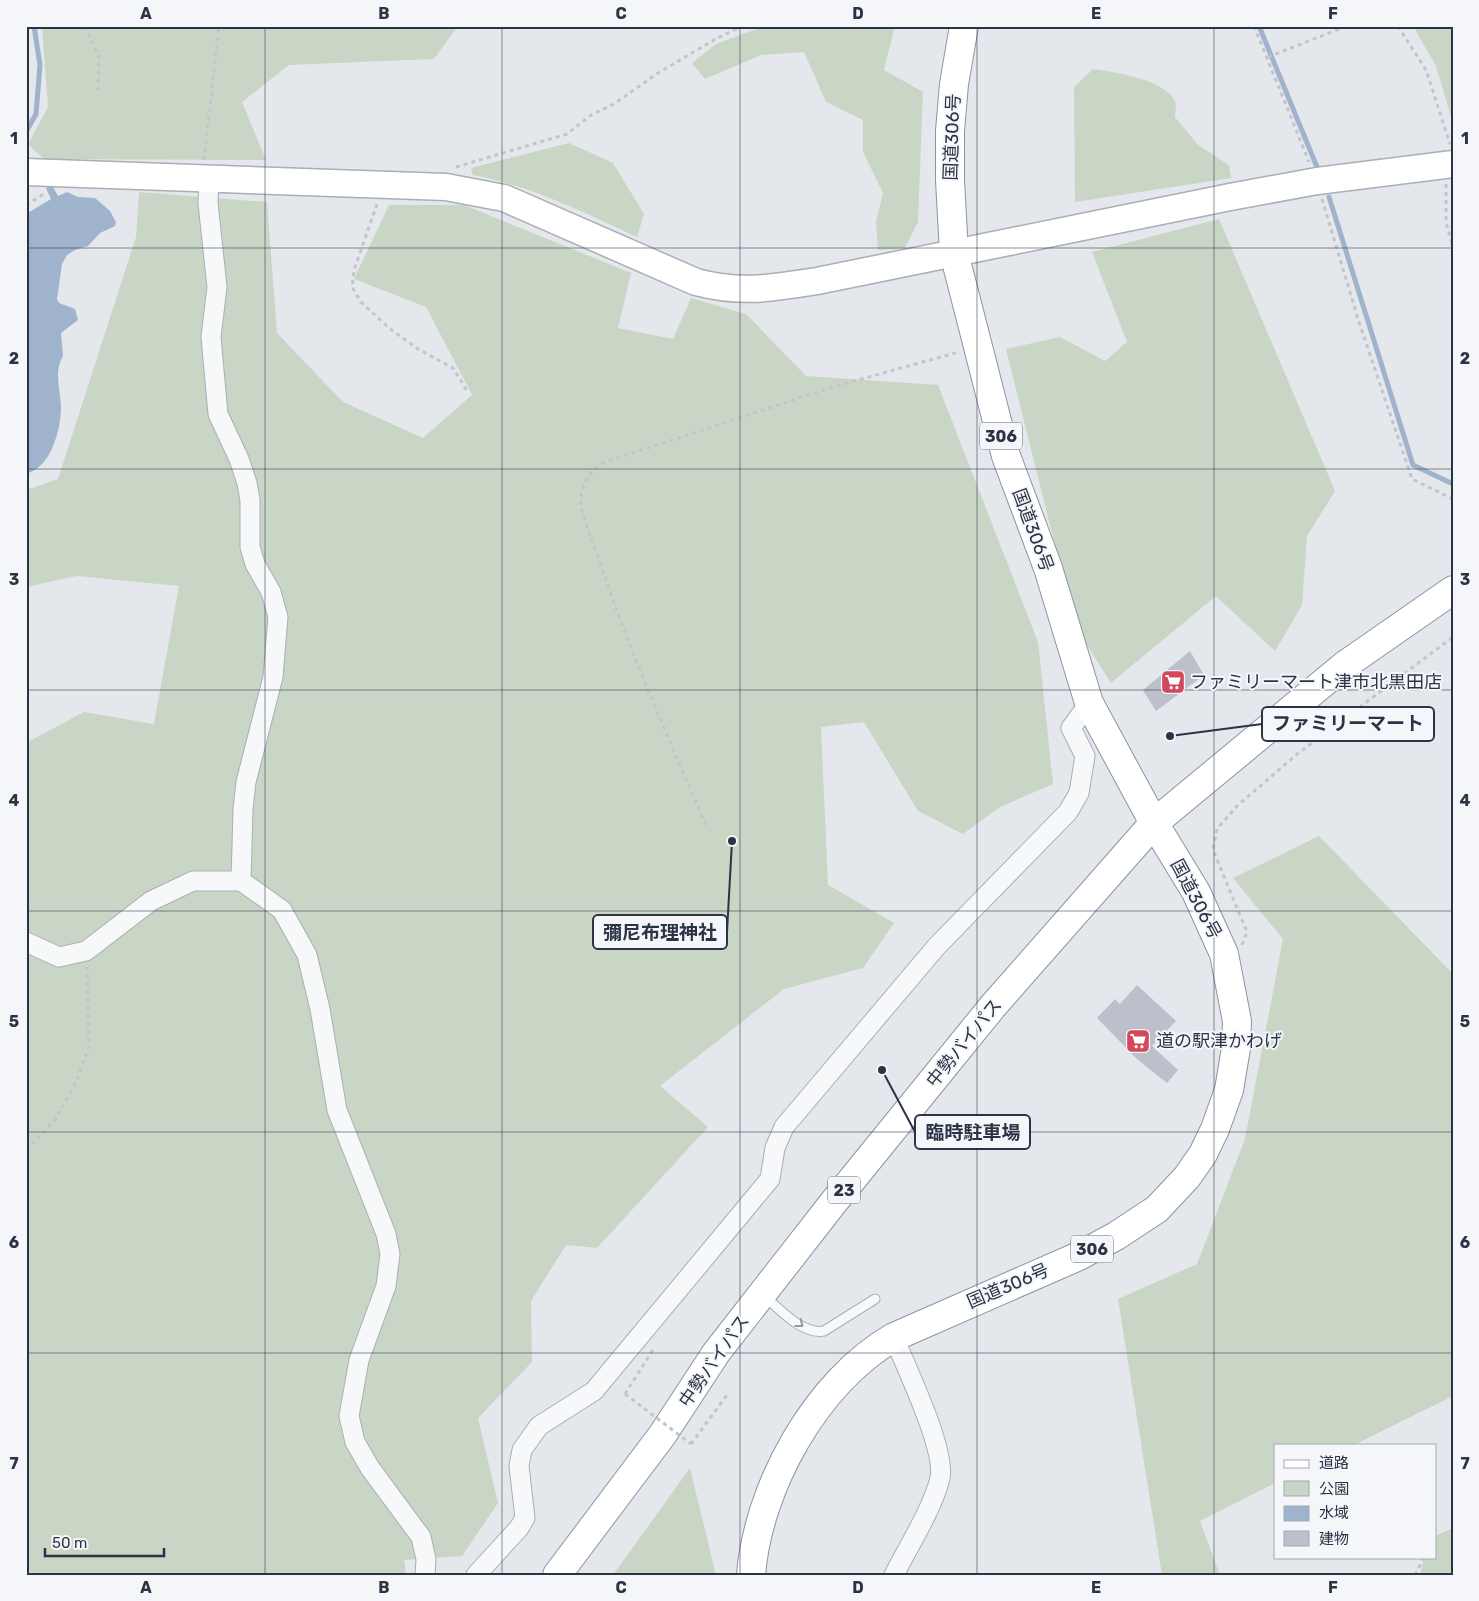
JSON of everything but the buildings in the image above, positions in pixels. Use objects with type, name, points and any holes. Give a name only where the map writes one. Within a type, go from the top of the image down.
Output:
[{"type":"highway","name":"国道306号","points":[[751,1575],[756,1543],[767,1502],[798,1438],[821,1403],[838,1385],[879,1346],[894,1337],[1079,1256],[1139,1222],[1173,1194],[1203,1154],[1221,1114],[1232,1077],[1237,1021],[1224,954],[1196,892],[1154,823],[1089,702],[1048,568],[1006,456],[954,253],[950,180],[950,131],[955,76],[964,26]]},
{"type":"highway","name":"中勢バイパス","points":[[557,1575],[663,1434],[716,1353],[833,1202],[993,1006],[1154,823],[1345,665],[1453,590]]},
{"type":"street","points":[[26,172],[446,186],[504,198],[676,275],[722,289],[774,288],[1317,181],[1450,160]]},
{"type":"street","points":[[206,177],[217,287],[211,337],[218,414],[239,459],[247,483],[250,500],[250,547],[255,564],[271,592],[278,617],[273,677],[246,782],[241,881]]},
{"type":"street","points":[[476,1575],[519,1528],[525,1518],[519,1466],[522,1450],[539,1426],[594,1391],[770,1178],[775,1148],[784,1127],[937,946],[1068,812],[1079,794],[1084,756],[1071,728],[1089,702]]},
{"type":"street","points":[[26,942],[59,958],[86,951],[151,901],[193,881],[241,881],[282,910],[307,955],[320,1009],[337,1110],[386,1234],[390,1254],[386,1286],[359,1360],[349,1416],[355,1442],[370,1468],[421,1537],[426,1559],[424,1575]]},
{"type":"street","points":[[894,1337],[937,1446],[941,1468],[934,1496],[894,1575]]},
{"type":"lane","points":[[762,1295],[807,1329],[818,1332],[824,1331],[874,1299]]},
{"type":"path","points":[[84,26],[99,57],[98,90]]},
{"type":"path","points":[[206,177],[219,26]]},
{"type":"path","points":[[446,186],[450,169],[567,134],[591,114],[614,104],[658,73],[742,26]]},
{"type":"path","points":[[1254,26],[1317,181],[1358,319],[1412,479],[1453,499]]},
{"type":"path","points":[[1268,57],[1347,26]]},
{"type":"path","points":[[1398,26],[1426,70],[1444,120],[1450,160],[1446,222],[1453,247]]},
{"type":"path","points":[[379,184],[377,208],[352,279],[355,294],[388,328],[418,349],[453,368],[468,391]]},
{"type":"path","points":[[26,205],[47,192]]},
{"type":"path","points":[[706,825],[647,688],[612,596],[581,504],[583,487],[590,472],[602,463],[836,386],[979,347]]},
{"type":"path","points":[[1224,954],[1244,944],[1247,932],[1213,850],[1217,830],[1236,806],[1296,754],[1453,637]]},
{"type":"path","points":[[26,1150],[55,1120],[76,1082],[89,1046],[86,951]]},
{"type":"path","points":[[659,1340],[625,1394],[691,1444],[727,1395]]},
{"type":"path","points":[[1415,1575],[1424,1558]]},
{"type":"green space","points":[[42,26],[458,26],[434,59],[289,65],[242,102],[266,160],[44,159],[28,144],[48,107]]},
{"type":"green space","points":[[765,26],[895,26],[884,70],[923,92],[918,222],[905,248],[878,250],[876,222],[883,193],[863,152],[863,120],[826,102],[804,52],[761,55],[705,79],[692,63],[716,44]]},
{"type":"green space","points":[[1413,26],[1453,26],[1453,123],[1436,66]]},
{"type":"green space","points":[[1093,69],[1138,78],[1161,87],[1169,93],[1176,103],[1175,117],[1198,145],[1229,165],[1231,178],[1075,202],[1074,87]]},
{"type":"green space","points":[[569,143],[613,163],[644,214],[637,237],[537,193],[473,175],[471,168]]},
{"type":"green space","points":[[139,192],[267,202],[277,333],[343,402],[423,438],[472,395],[426,307],[354,279],[389,205],[464,205],[631,273],[618,328],[673,339],[691,298],[746,314],[806,376],[938,385],[1038,642],[1053,784],[1000,807],[963,834],[918,811],[864,722],[821,727],[828,885],[894,923],[863,968],[784,989],[660,1086],[708,1127],[597,1248],[566,1245],[531,1301],[532,1362],[478,1418],[498,1503],[462,1556],[404,1560],[406,1575],[26,1575],[26,743],[84,712],[154,724],[179,586],[77,576],[26,587],[26,490],[58,479],[136,237]]},
{"type":"green space","points":[[1219,219],[1335,491],[1307,536],[1302,605],[1275,651],[1216,596],[1111,683],[1083,639],[1055,545],[1006,349],[1060,337],[1105,361],[1127,342],[1092,252]]},
{"type":"green space","points":[[1319,836],[1453,974],[1453,1396],[1356,1444],[1274,1444],[1274,1484],[1200,1521],[1220,1575],[1162,1575],[1118,1299],[1197,1264],[1245,1139],[1283,939],[1233,878]]},
{"type":"green space","points":[[690,1468],[716,1575],[613,1575]]},
{"type":"green space","points":[[1453,1528],[1453,1575],[1420,1575],[1424,1558],[1436,1558],[1436,1536]]},
{"type":"water","points":[[52,185],[58,196],[67,192],[78,197],[95,198],[110,211],[116,222],[115,226],[100,233],[88,246],[67,255],[62,264],[57,299],[59,303],[75,309],[78,320],[61,333],[63,356],[58,369],[58,375],[61,409],[56,438],[42,464],[26,474],[26,214],[51,199],[46,188]]},
{"type":"waterway","points":[[26,132],[36,114],[40,65],[34,26]]},
{"type":"waterway","points":[[1259,26],[1317,167]]},
{"type":"waterway","points":[[1329,197],[1413,465],[1453,484]]},
{"type":"place","name":"ファミリーマート津市北黒田店","points":[[1173,682]]},
{"type":"place","name":"ファミリーマート","points":[[1170,736]]},
{"type":"place","name":"彌尼布理神社","points":[[732,841]]},
{"type":"place","name":"道の駅津かわげ","points":[[1138,1041]]},
{"type":"place","name":"臨時駐車場","points":[[882,1070]]}]
